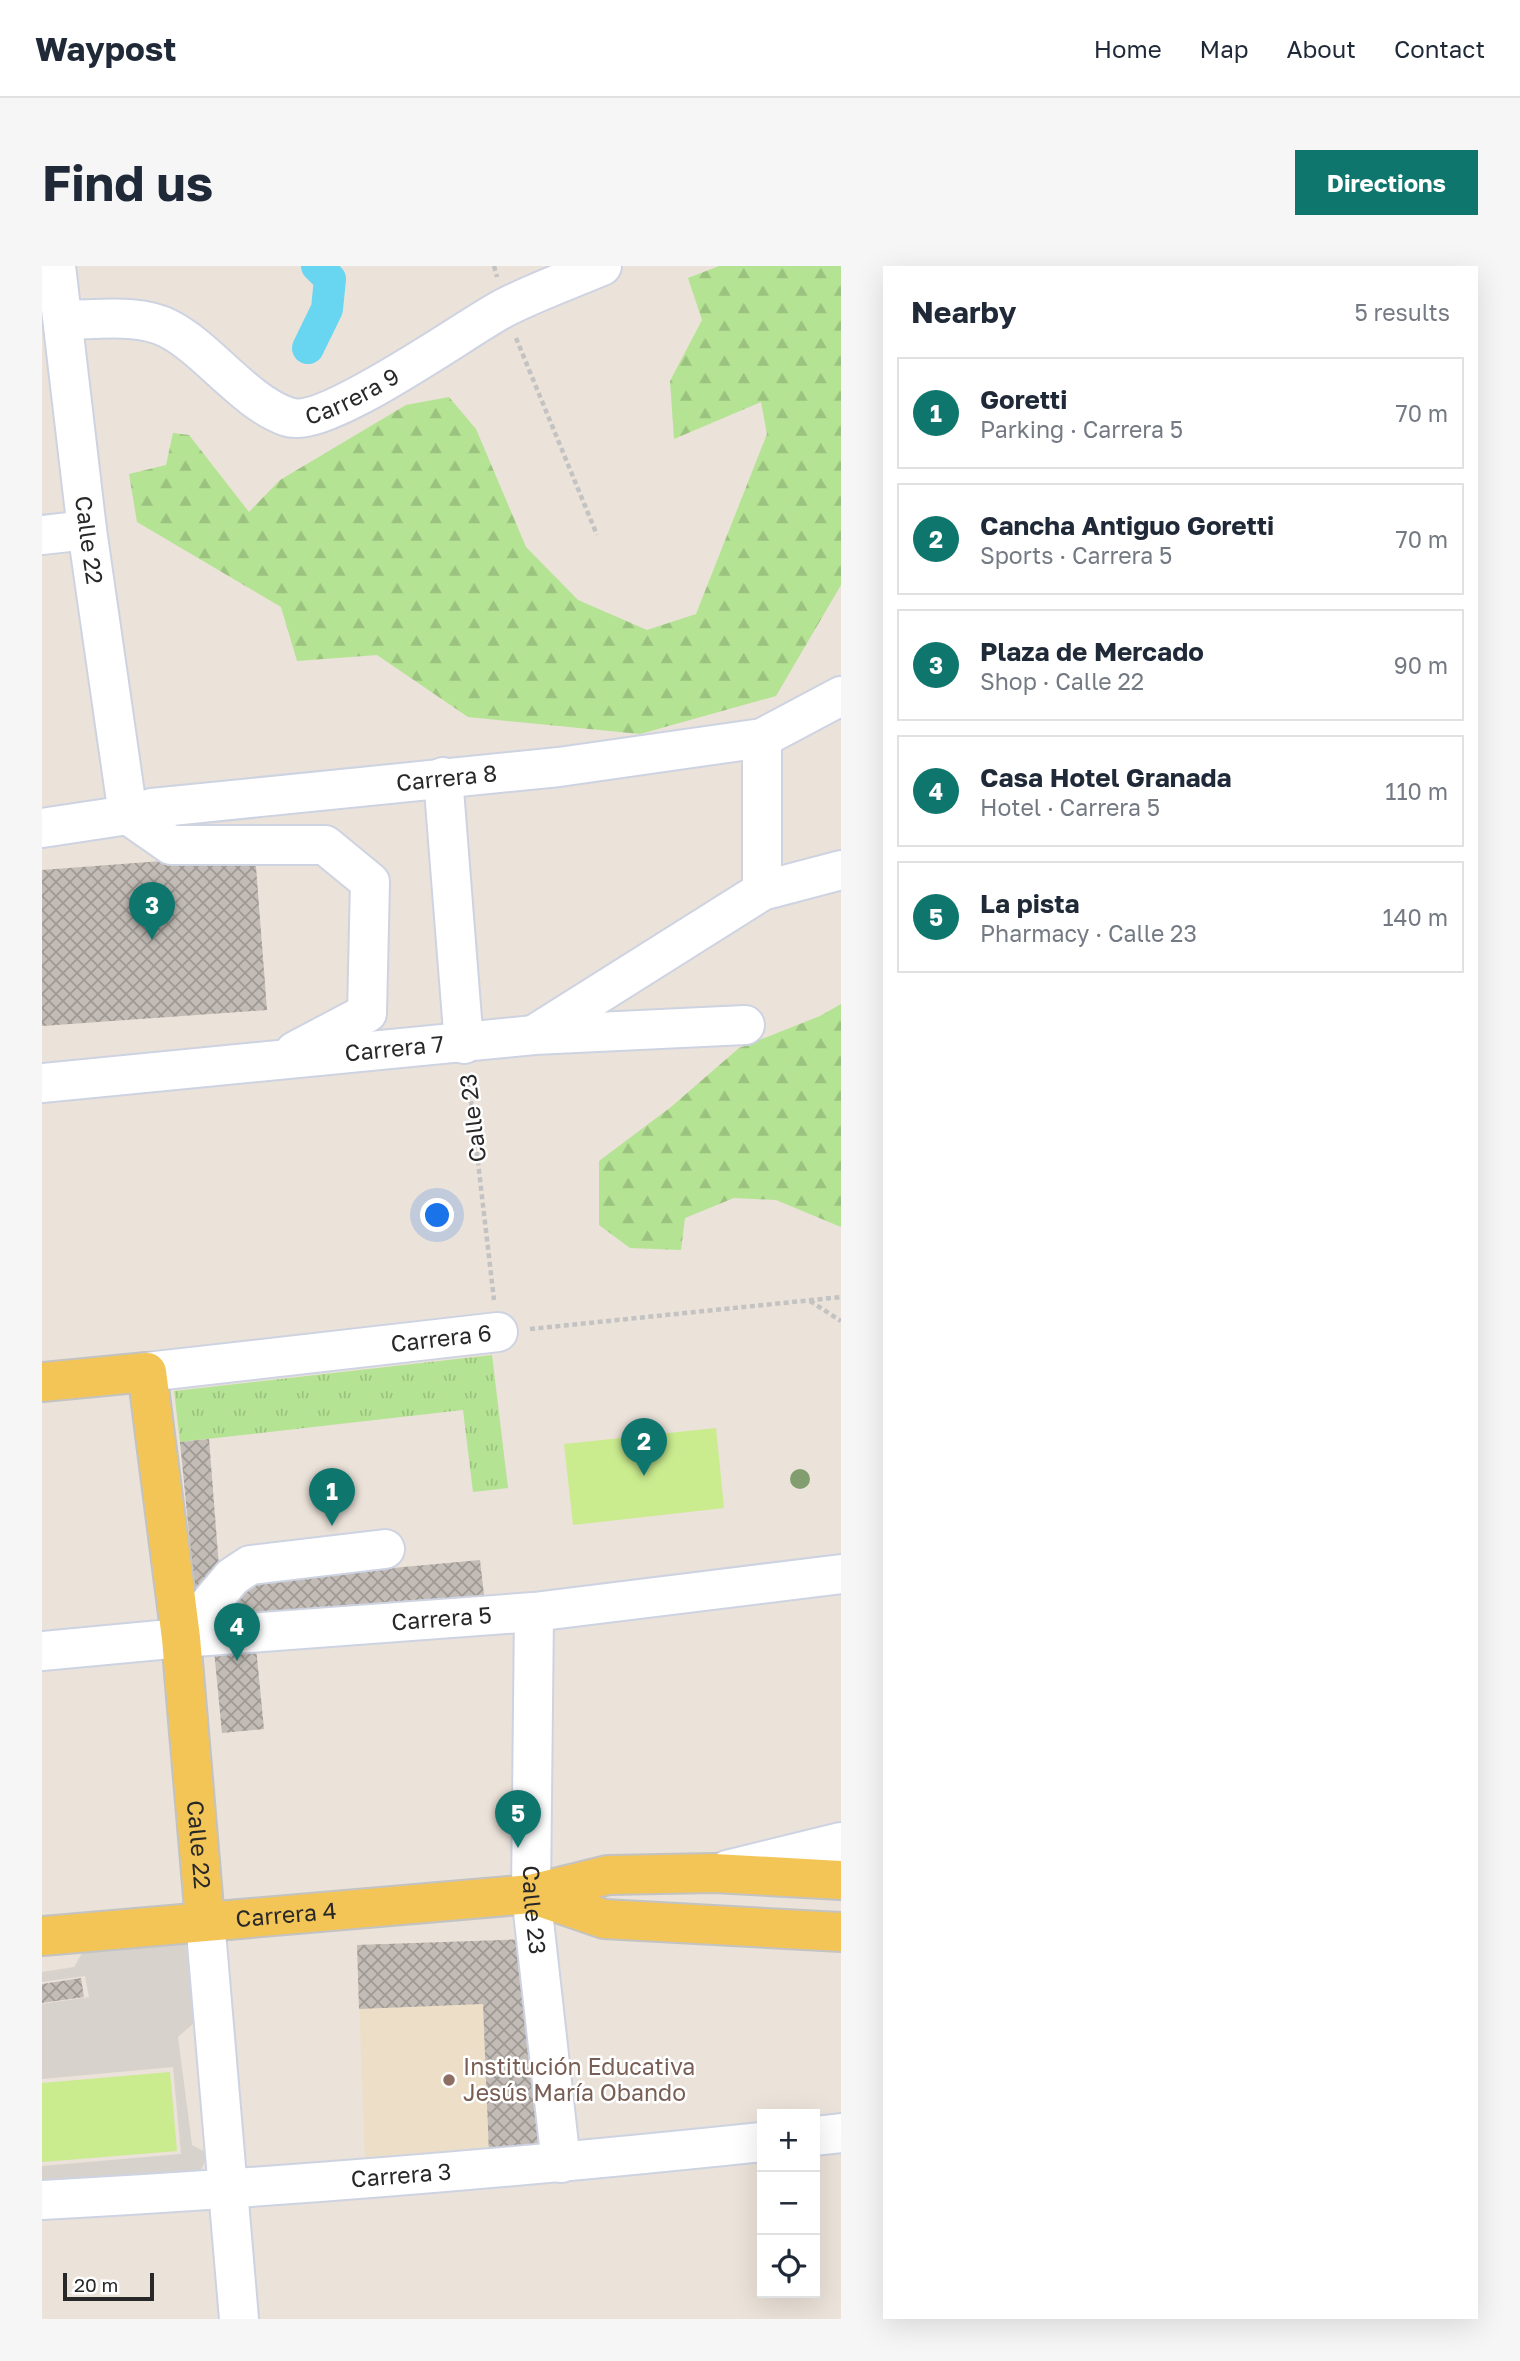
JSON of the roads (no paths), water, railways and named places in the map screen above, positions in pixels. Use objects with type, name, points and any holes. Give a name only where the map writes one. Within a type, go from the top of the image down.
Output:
[{"type":"main road","name":"Carrera 6","points":[[42,1382],[147,1372]]},
{"type":"main road","name":"Calle 22","points":[[147,1372],[181,1638],[205,1920]]},
{"type":"main road","name":"Carrera 4","points":[[42,1936],[531,1894],[608,1875],[714,1873],[841,1880]]},
{"type":"main road","name":"Carrera 4","points":[[531,1894],[604,1919],[841,1932]]},
{"type":"street","name":"Calle 22","points":[[56,266],[87,530],[128,815]]},
{"type":"street","name":"Carrera 9","points":[[64,320],[133,320],[169,329],[266,404],[289,418],[310,418],[369,390],[504,308],[602,266]]},
{"type":"street","points":[[42,535],[87,530]]},
{"type":"street","name":"Carrera 8","points":[[42,828],[128,815],[152,808],[559,767],[762,738],[837,696]]},
{"type":"street","points":[[762,738],[762,891]]},
{"type":"street","name":"Calle 23","points":[[443,777],[464,1044]]},
{"type":"street","points":[[128,815],[171,845],[325,845],[370,882],[367,1013],[279,1059]]},
{"type":"street","points":[[534,1035],[762,891],[841,870]]},
{"type":"street","name":"Carrera 7","points":[[42,1083],[464,1044],[534,1035],[745,1024]]},
{"type":"street","name":"Carrera 6","points":[[147,1372],[498,1332]]},
{"type":"street","points":[[181,1638],[232,1577],[250,1565],[385,1549]]},
{"type":"street","name":"Carrera 5","points":[[42,1651],[534,1612],[841,1574]]},
{"type":"street","name":"Calle 23","points":[[534,1612],[531,1894],[561,2163]]},
{"type":"street","name":"Carrera 4","points":[[714,1873],[841,1842]]},
{"type":"street","name":"Calle 22","points":[[205,1920],[239,2319]]},
{"type":"street","points":[[820,2135],[841,2133]]},
{"type":"street","name":"Carrera 3","points":[[42,2200],[226,2190],[561,2163],[757,2143]]},
{"type":"waterway","points":[[308,348],[327,309],[330,279],[317,266]]},
{"type":"place","name":"Plaza de Mercado","points":[[152,940]]},
{"type":"place","name":"Cancha Antiguo Goretti","points":[[644,1476]]},
{"type":"place","name":"Goretti","points":[[332,1526]]},
{"type":"place","name":"Casa Hotel Granada","points":[[237,1661]]},
{"type":"place","name":"La pista","points":[[518,1848]]},
{"type":"place","name":"Institución Educativa Jesús María Obando","points":[[449,2080]]}]
